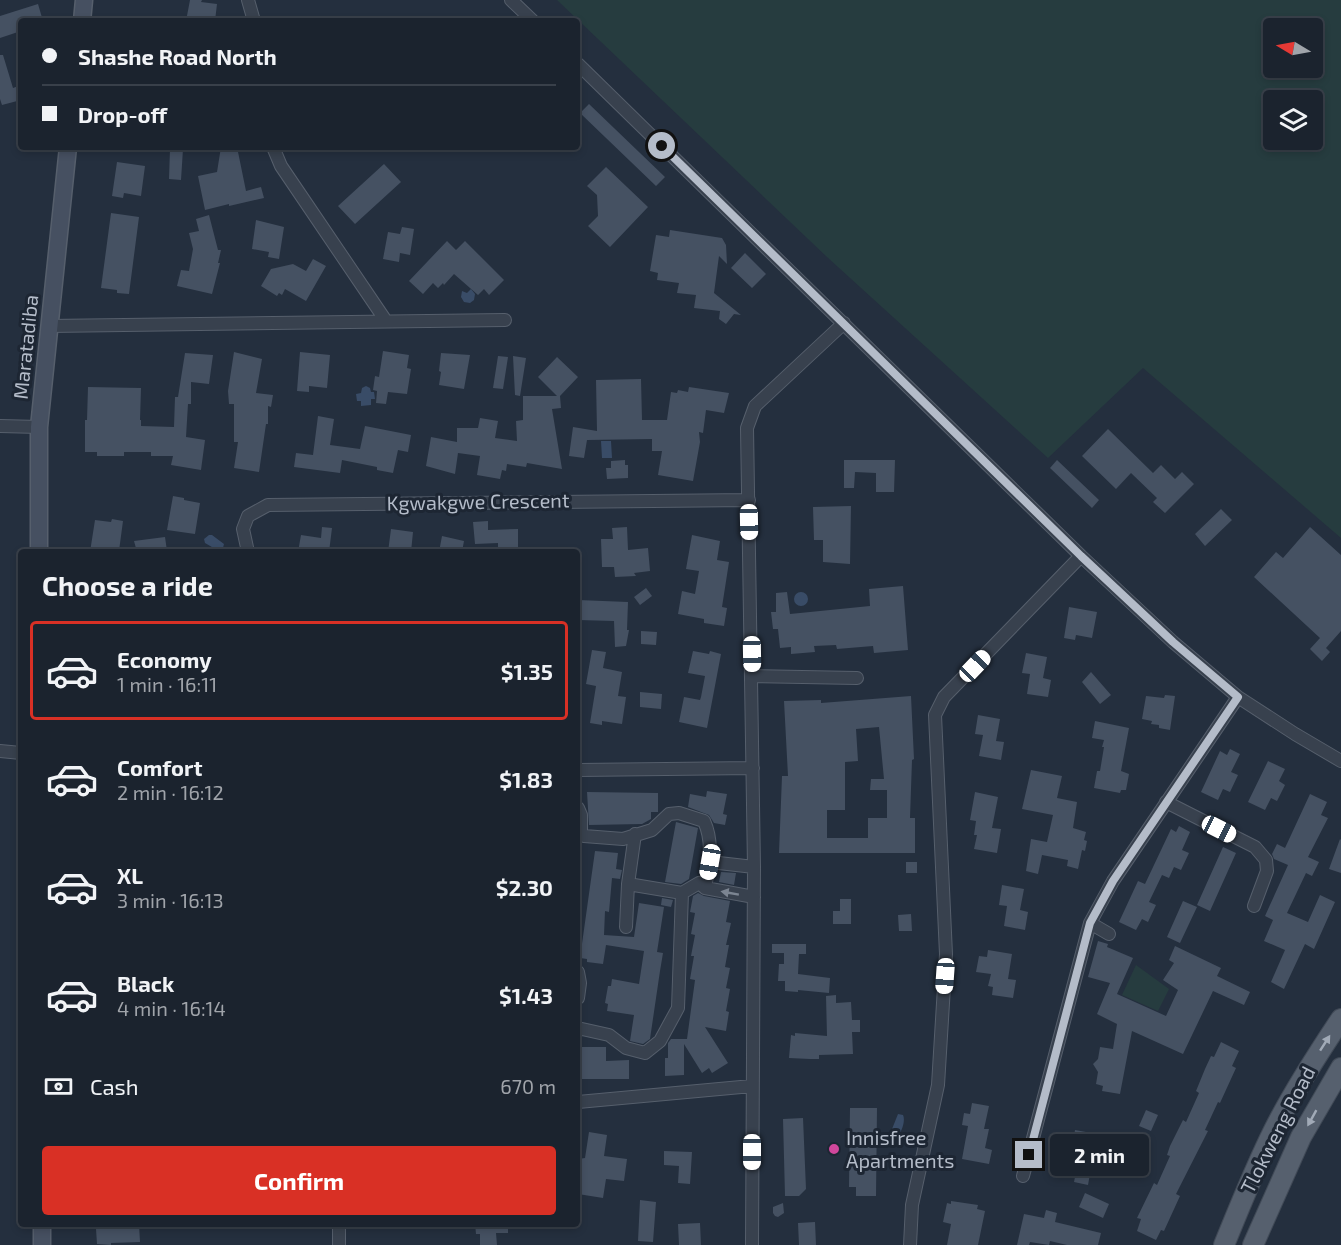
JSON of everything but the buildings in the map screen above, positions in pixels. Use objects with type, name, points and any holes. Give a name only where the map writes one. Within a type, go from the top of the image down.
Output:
[{"type":"main road","name":"Tlokweng Road","points":[[1224,1245],[1244,1195],[1275,1129],[1311,1064],[1341,1019]]},
{"type":"main road","name":"Tlokweng Road","points":[[1253,1245],[1301,1137],[1341,1068]]},
{"type":"street","points":[[82,18],[84,0]]},
{"type":"street","points":[[248,0],[253,18]]},
{"type":"street","points":[[512,0],[530,18]]},
{"type":"street","points":[[580,66],[1081,556],[1173,642],[1238,697],[1295,734],[1341,760]]},
{"type":"street","name":"Maratadiba","points":[[39,549],[39,427],[68,150]]},
{"type":"street","points":[[274,150],[281,166],[386,321]]},
{"type":"street","points":[[49,326],[505,320]]},
{"type":"street","points":[[752,1245],[754,867],[747,428],[755,406],[844,323]]},
{"type":"street","points":[[0,426],[39,427]]},
{"type":"street","name":"Kgwakgwe Crescent","points":[[247,549],[243,529],[248,516],[268,505],[749,500]]},
{"type":"street","points":[[910,1245],[912,1204],[938,1085],[946,954],[935,716],[944,697],[1081,556]]},
{"type":"street","points":[[752,676],[857,678]]},
{"type":"street","points":[[1023,1176],[1090,923],[1113,881],[1238,697]]},
{"type":"street","points":[[0,751],[18,753]]},
{"type":"street","points":[[580,770],[753,768]]},
{"type":"street","points":[[1166,802],[1255,847],[1266,860],[1267,871],[1254,906]]},
{"type":"street","points":[[580,813],[583,835],[624,839],[652,830],[669,814],[679,813],[704,821],[710,834],[710,862],[705,888]]},
{"type":"street","points":[[626,927],[628,884],[635,834]]},
{"type":"street","points":[[710,862],[754,867]]},
{"type":"street","points":[[628,884],[682,893],[699,883],[705,888],[754,897]]},
{"type":"street","points":[[580,1030],[609,1035],[626,1047],[645,1053],[660,1041],[678,1008],[682,893]]},
{"type":"street","points":[[1090,923],[1109,934]]},
{"type":"street","points":[[580,1102],[752,1086]]},
{"type":"street","points":[[42,1227],[42,1245]]},
{"type":"street","points":[[339,1227],[339,1245]]},
{"type":"green space","points":[[557,0],[1341,0],[1341,538],[1143,368],[1048,458],[827,257],[580,22],[580,18],[576,18]]},
{"type":"green space","points":[[1136,965],[1169,989],[1158,1011],[1122,995]]},
{"type":"water","points":[[471,289],[475,294],[474,300],[470,303],[464,302],[461,297],[462,291],[467,293]]},
{"type":"water","points":[[366,386],[374,392],[375,399],[371,399],[371,405],[361,406],[361,401],[357,401],[356,394],[361,393],[362,388]]},
{"type":"water","points":[[601,441],[611,441],[612,458],[602,458]]},
{"type":"water","points":[[212,535],[224,544],[223,548],[215,549],[205,543],[204,539]]},
{"type":"water","points":[[801,592],[806,594],[808,599],[806,604],[801,606],[796,604],[794,599],[796,594]]},
{"type":"water","points":[[898,1114],[903,1115],[904,1121],[895,1139],[890,1134]]},
{"type":"place","name":"Innisfree Apartments","points":[[834,1149]]},
{"type":"route","points":[[662,146],[1081,556],[1173,642],[1238,697],[1113,881],[1090,923],[1029,1155]]}]
